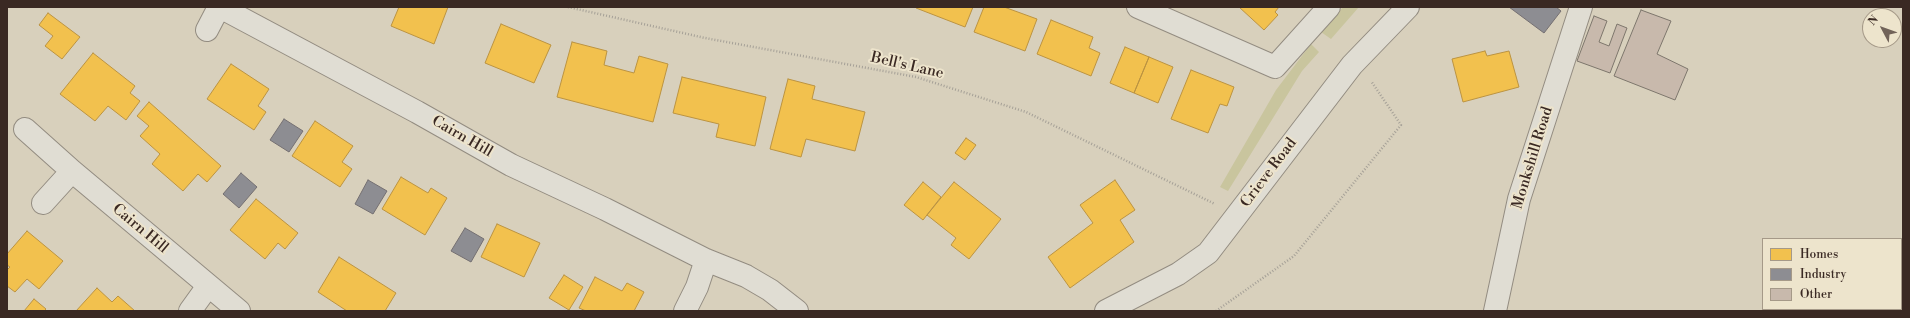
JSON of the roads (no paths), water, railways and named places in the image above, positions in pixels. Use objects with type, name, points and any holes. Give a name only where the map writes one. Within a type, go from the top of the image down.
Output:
[{"type":"street","name":"Cairn Hill","points":[[207,30],[220,7],[418,112],[511,165],[605,209],[706,260],[746,276],[770,290],[797,311]]},
{"type":"street","points":[[1138,7],[1275,67],[1329,7]]},
{"type":"street","name":"Crieve Road","points":[[1106,311],[1178,274],[1208,253],[1352,65],[1408,7]]},
{"type":"street","name":"Monkshill Road","points":[[1495,311],[1519,199],[1581,7]]},
{"type":"street","name":"Cairn Hill","points":[[25,128],[72,171],[239,311]]},
{"type":"street","points":[[43,203],[72,171]]},
{"type":"street","points":[[685,311],[697,287],[706,260]]},
{"type":"street","points":[[190,311],[208,286]]}]
